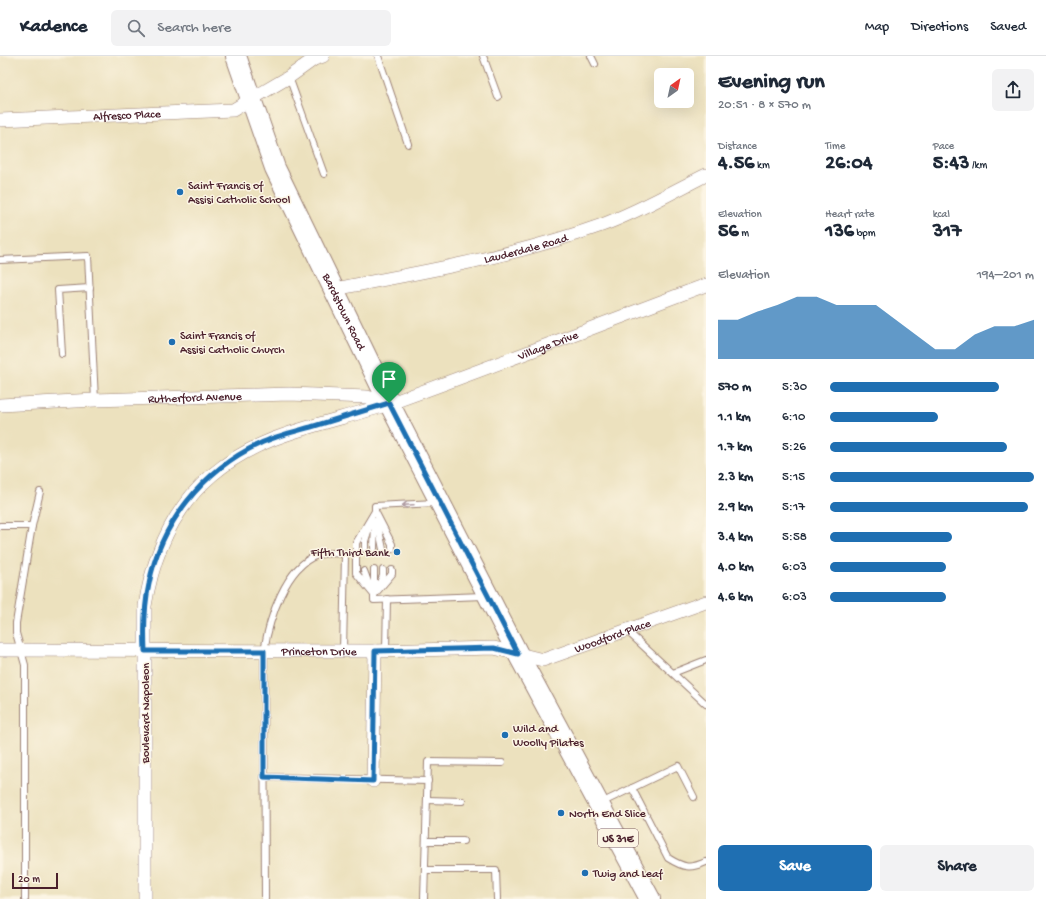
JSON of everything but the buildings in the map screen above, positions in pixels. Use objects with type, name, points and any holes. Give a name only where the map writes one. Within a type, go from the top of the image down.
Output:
[{"type":"main road","name":"Bardstown Road","points":[[236,56],[250,100],[275,168],[365,350],[389,403],[518,654],[650,899]]},
{"type":"street","name":"Alfresco Place","points":[[0,120],[233,110],[289,77],[314,59],[323,56]]},
{"type":"street","name":"Lauderdale Road","points":[[334,289],[512,251],[596,227],[661,198],[706,175]]},
{"type":"street","name":"Village Drive","points":[[389,403],[706,285]]},
{"type":"street","name":"Rutherford Avenue","points":[[0,405],[95,400],[289,394],[367,397],[389,403]]},
{"type":"street","name":"Boulevard Napoleon","points":[[145,899],[145,606],[154,565],[170,527],[180,510],[200,486],[228,462],[259,444],[273,438],[389,403]]},
{"type":"street","name":"Woodford Place","points":[[518,654],[543,660],[706,602]]},
{"type":"street","name":"Princeton Drive","points":[[0,650],[380,651],[494,648],[518,654]]},
{"type":"street","points":[[373,781],[380,651]]},
{"type":"lane","points":[[378,56],[408,144]]},
{"type":"lane","points":[[483,56],[498,97]]},
{"type":"lane","points":[[591,56],[595,64]]},
{"type":"lane","points":[[289,77],[324,174]]},
{"type":"lane","points":[[0,260],[88,256],[95,400]]},
{"type":"lane","points":[[62,354],[58,290],[90,288]]},
{"type":"lane","points":[[25,899],[25,665],[16,633],[16,623],[32,526],[40,492]]},
{"type":"lane","points":[[365,549],[365,541],[375,511],[375,506],[440,502]]},
{"type":"lane","points":[[375,511],[392,544],[392,549]]},
{"type":"lane","points":[[375,511],[383,549]]},
{"type":"lane","points":[[374,549],[375,511]]},
{"type":"lane","points":[[375,511],[356,543],[356,573],[374,597],[387,599],[488,596]]},
{"type":"lane","points":[[0,526],[32,526]]},
{"type":"lane","points":[[265,899],[264,651],[267,630],[277,602],[287,584],[300,566],[317,555],[331,553],[345,554],[343,650]]},
{"type":"lane","points":[[374,570],[374,597]]},
{"type":"lane","points":[[374,597],[383,576],[383,570]]},
{"type":"lane","points":[[374,597],[392,574],[392,570]]},
{"type":"lane","points":[[364,571],[374,597]]},
{"type":"lane","points":[[380,651],[387,599]]},
{"type":"lane","points":[[626,630],[706,704]]},
{"type":"lane","points":[[673,673],[706,660]]},
{"type":"lane","points":[[424,899],[428,762],[502,763]]},
{"type":"lane","points":[[599,804],[678,766],[694,797]]},
{"type":"lane","points":[[264,777],[373,781],[428,781]]},
{"type":"lane","points":[[632,788],[668,858],[677,864],[693,868],[706,862]]},
{"type":"lane","points":[[427,800],[462,801]]},
{"type":"lane","points":[[426,841],[463,841]]},
{"type":"lane","points":[[425,870],[496,870],[497,899]]},
{"type":"place","name":"Saint Francis of Assisi Catholic School","points":[[180,192]]},
{"type":"place","name":"Saint Francis of Assisi Catholic Church","points":[[172,342]]},
{"type":"place","name":"Fifth Third Bank","points":[[397,552]]},
{"type":"place","name":"Wild and Woolly Pilates","points":[[505,735]]},
{"type":"place","name":"North End Slice","points":[[561,813]]},
{"type":"place","name":"Twig and Leaf","points":[[585,873]]},
{"type":"route","points":[[389,403],[518,654],[494,648],[375,651],[373,781],[264,777],[264,651],[145,651],[145,606],[154,565],[167,533],[180,510],[200,486],[228,462],[245,451],[273,438],[389,403]]}]
